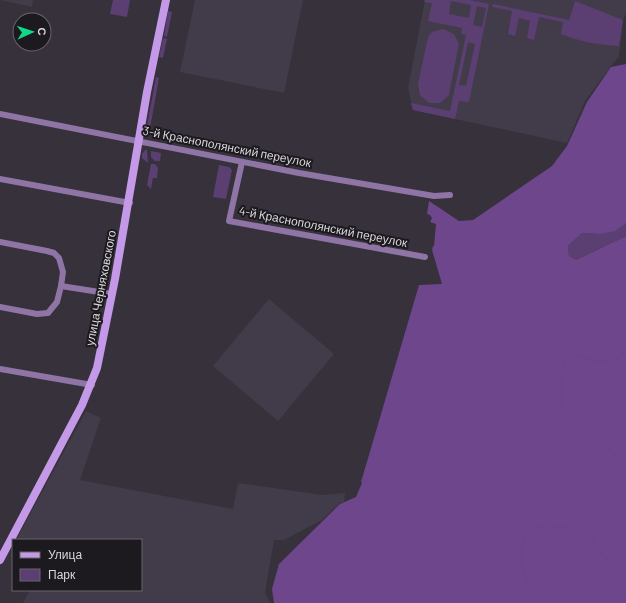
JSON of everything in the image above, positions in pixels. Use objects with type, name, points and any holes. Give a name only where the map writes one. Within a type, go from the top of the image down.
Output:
[{"type":"main road","name":"улица Черняховского","points":[[0,560],[92,385],[130,203],[139,141],[166,0]]},
{"type":"street","name":"3-й Краснополянский переулок","points":[[0,114],[242,162],[434,196],[450,195]]},
{"type":"street","name":"4-й Краснополянский переулок","points":[[242,162],[229,221],[425,257]]},
{"type":"street","points":[[0,179],[130,203]]},
{"type":"street","points":[[0,242],[54,253],[62,262],[61,286],[57,302],[48,313],[37,314],[0,307]]},
{"type":"street","points":[[61,286],[112,294]]},
{"type":"street","points":[[0,369],[92,385]]},
{"type":"shaded area","points":[[0,0],[33,0],[32,7]]},
{"type":"shaded area","points":[[195,0],[303,0],[284,93],[180,72]]},
{"type":"shaded area","points":[[425,0],[626,0],[626,13],[623,20],[619,56],[585,101],[567,143],[413,110],[408,88]]},
{"type":"shaded area","points":[[626,64],[626,223],[615,231],[599,234],[582,233],[568,246],[569,256],[576,260],[626,236],[626,603],[274,603],[272,589],[279,564],[340,504],[356,497],[362,483],[361,482],[419,285],[442,284],[432,250],[434,246],[436,224],[430,222],[432,218],[427,214],[429,201],[459,221],[473,220],[552,166],[567,146],[587,102],[611,67]]},
{"type":"shaded area","points":[[269,299],[334,354],[278,421],[213,366]]},
{"type":"shaded area","points":[[86,411],[101,418],[80,480],[233,509],[238,483],[323,495],[345,493],[344,502],[340,503],[322,520],[284,540],[274,540],[265,592],[270,603],[23,603],[29,591],[142,591],[142,539],[17,539]]},
{"type":"green space","points":[[113,0],[130,0],[127,17],[110,14]]},
{"type":"green space","points":[[425,0],[470,0],[489,4],[469,102],[459,101],[455,119],[413,110],[411,103],[450,111],[466,35],[461,34],[462,28],[428,21],[432,3],[424,2]],"holes":[[[451,1],[471,5],[469,18],[449,14]],[[477,6],[486,8],[482,27],[473,25]],[[468,42],[475,44],[466,86],[459,85]]]},
{"type":"green space","points":[[575,1],[623,20],[619,46],[590,43],[568,37],[561,34],[563,22],[539,17],[534,40],[527,38],[530,21],[519,18],[515,36],[508,34],[512,11],[492,7],[493,4],[569,20]]},
{"type":"green space","points":[[168,11],[172,12],[167,37],[164,36]]},
{"type":"green space","points":[[443,29],[454,34],[459,44],[449,95],[440,103],[429,103],[420,95],[418,84],[428,37],[432,32]]},
{"type":"green space","points":[[163,38],[167,39],[163,58],[159,57]]},
{"type":"green space","points":[[156,77],[159,78],[149,134],[146,131]]},
{"type":"green space","points":[[145,150],[147,150],[148,163],[142,158],[142,154]]},
{"type":"green space","points":[[151,151],[161,153],[160,161],[155,161],[151,157]]},
{"type":"green space","points":[[151,164],[155,164],[158,168],[157,178],[153,178],[151,189],[147,185]]},
{"type":"green space","points":[[219,165],[229,167],[232,170],[226,199],[213,197]]},
{"type":"green space","points":[[626,223],[626,236],[576,260],[569,256],[568,246],[582,233],[599,234]]},
{"type":"waterway","points":[[626,328],[625,349],[620,358],[600,362],[581,356],[564,362],[560,391],[562,409],[585,431],[604,442],[626,470]]},
{"type":"waterway","points":[[547,603],[533,591],[529,584],[522,565],[521,556],[521,546],[524,538],[530,531],[539,527],[565,527],[590,534],[598,550],[615,568],[626,568]]}]
